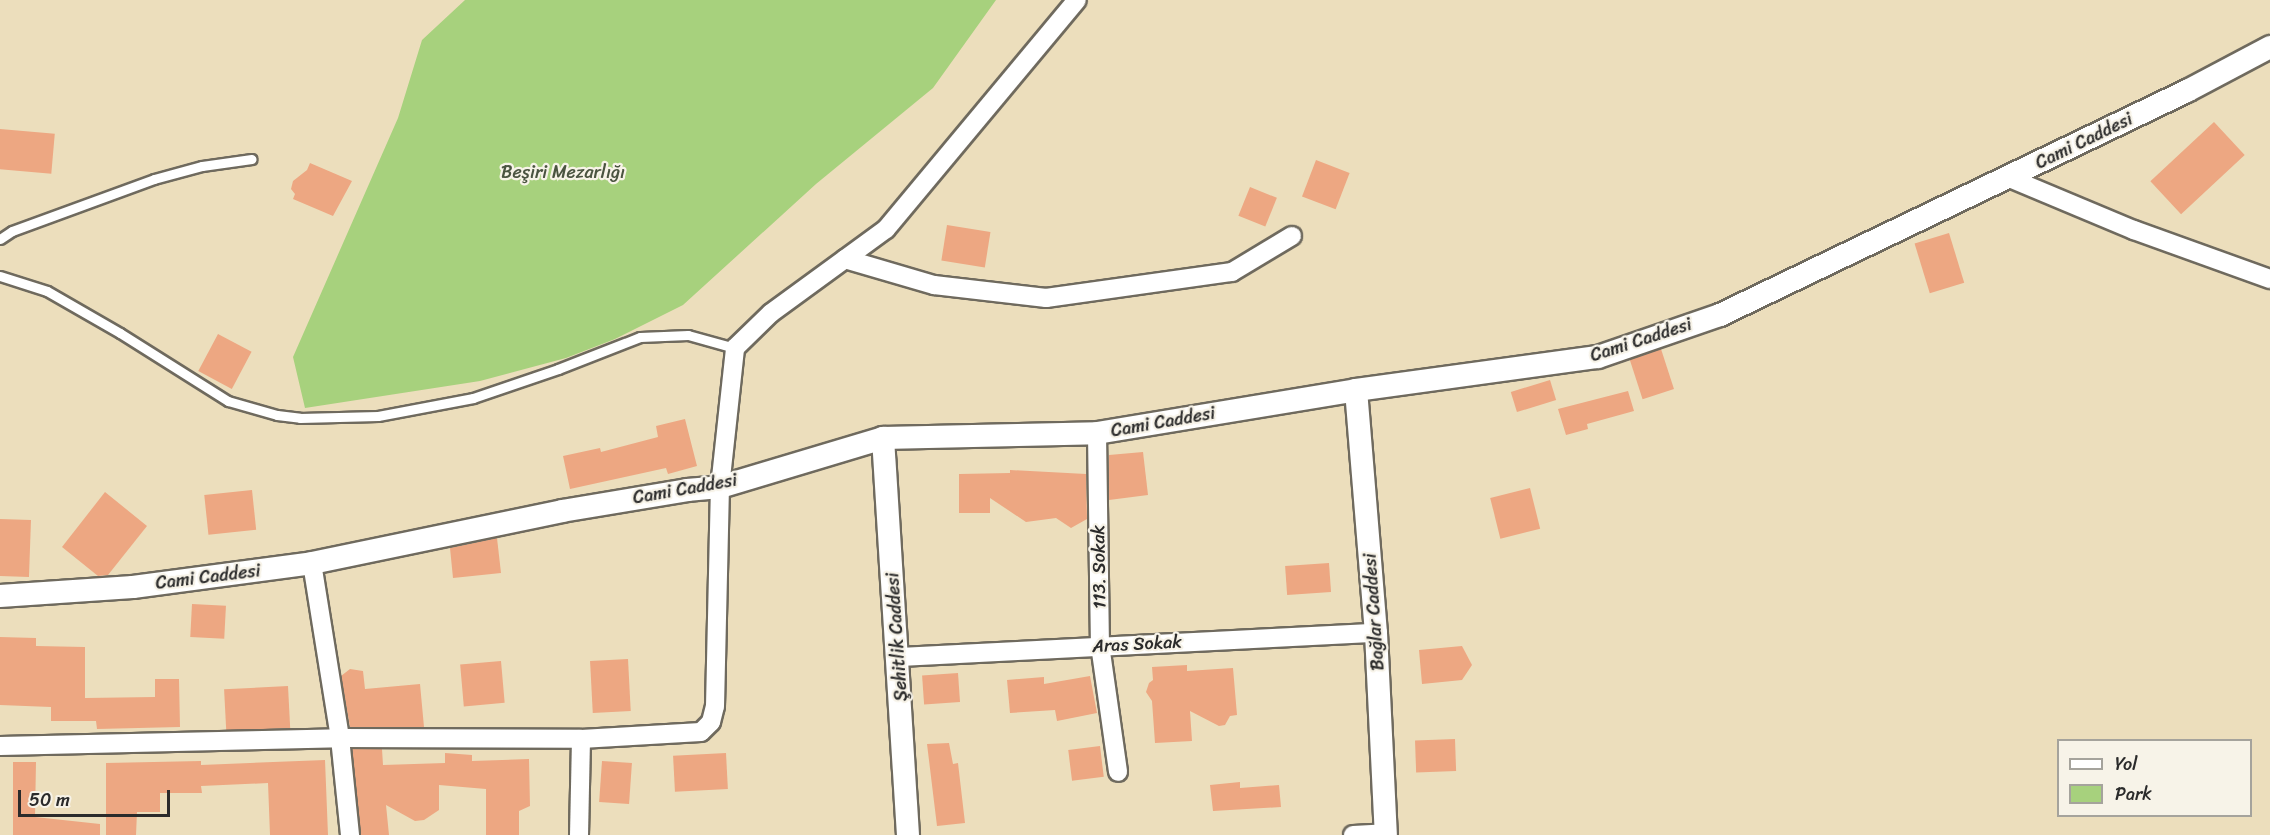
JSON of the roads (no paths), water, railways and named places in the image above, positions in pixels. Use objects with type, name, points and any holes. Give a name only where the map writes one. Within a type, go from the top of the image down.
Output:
[{"type":"street","points":[[0,746],[340,738],[581,739],[701,732],[711,722],[715,706],[720,487],[735,348],[771,313],[886,229],[1077,0]]},
{"type":"street","name":"Cami Caddesi","points":[[0,596],[133,587],[312,563],[562,511],[687,490],[720,487],[883,438],[1097,433],[1356,390],[1598,357],[1720,315],[2187,91],[2270,47]]},
{"type":"street","points":[[2007,177],[2134,230],[2270,279]]},
{"type":"street","points":[[845,259],[934,285],[1046,298],[1232,272],[1292,236]]},
{"type":"street","name":"Bağlar Caddesi","points":[[1356,390],[1376,633],[1386,834]]},
{"type":"street","name":"113. Sokak","points":[[1097,433],[1100,645],[1118,772]]},
{"type":"street","name":"Şehitlik Caddesi","points":[[883,438],[899,657],[908,835]]},
{"type":"street","points":[[312,563],[340,738],[350,835]]},
{"type":"street","name":"Aras Sokak","points":[[899,657],[1100,645],[1376,633]]},
{"type":"street","points":[[579,835],[581,739]]},
{"type":"street","points":[[1353,835],[1386,834]]},
{"type":"lane","points":[[0,238],[12,231],[162,176],[202,166],[252,159]]},
{"type":"lane","points":[[0,276],[47,291],[120,333],[228,401],[268,413],[300,418],[378,416],[473,398],[558,369],[640,337],[688,335],[735,348]]},
{"type":"park label","name":"Beşiri Mezarlığı","points":[[563,172]]}]
